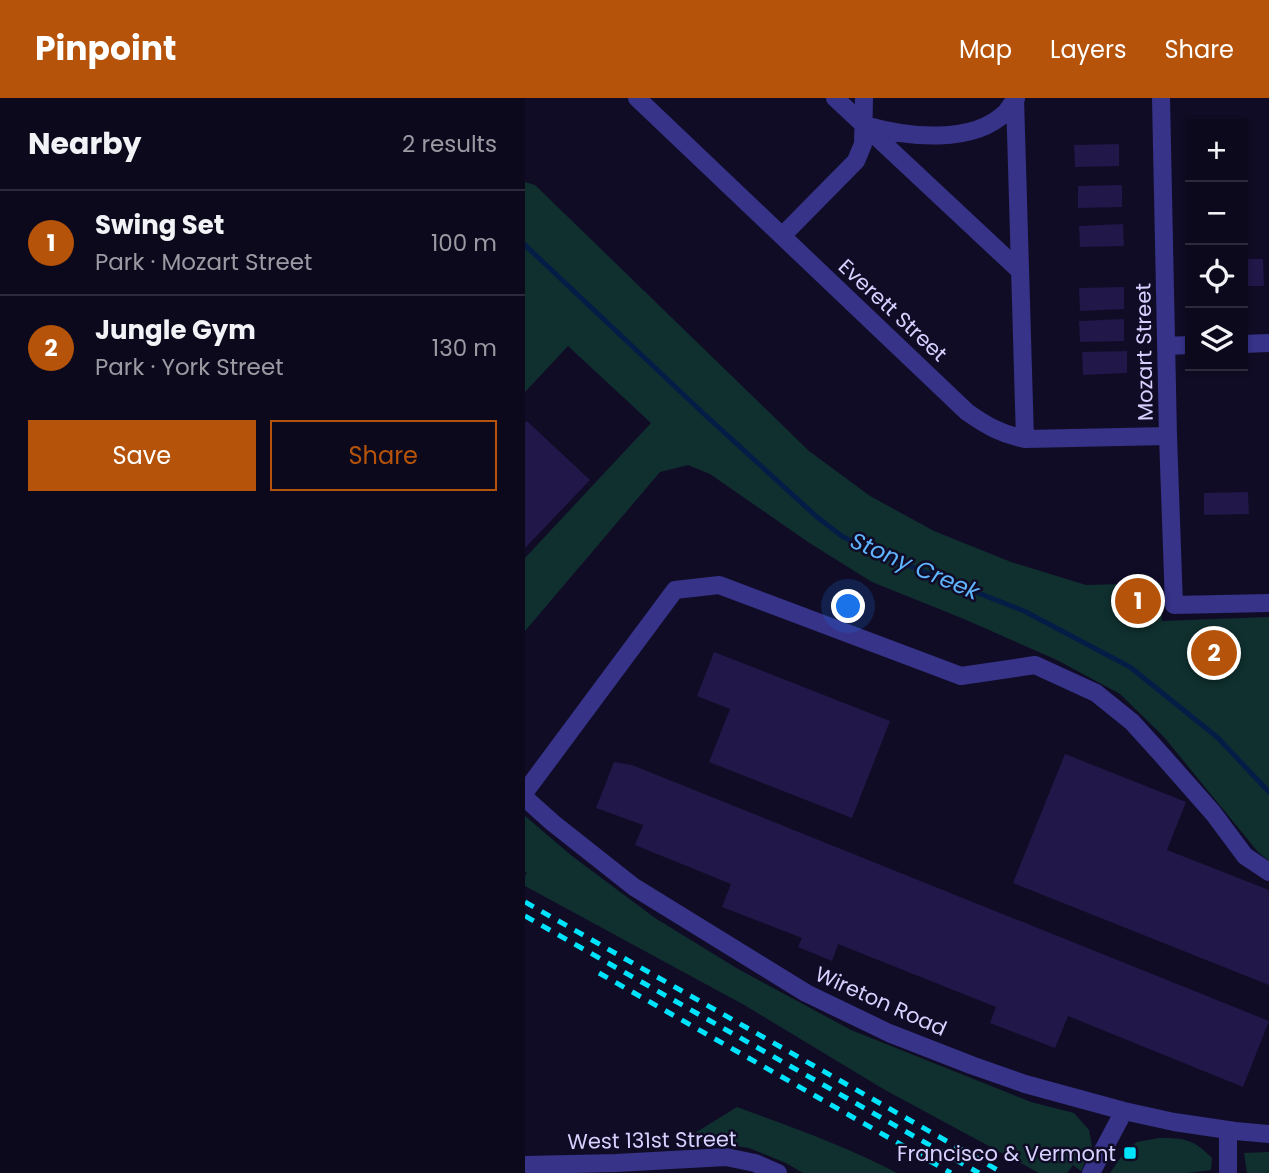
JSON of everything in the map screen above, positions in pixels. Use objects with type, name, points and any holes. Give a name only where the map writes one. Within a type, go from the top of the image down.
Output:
[{"type":"street","name":"Everett Street","points":[[637,98],[967,412],[988,426],[1006,435],[1025,439],[1168,436]]},
{"type":"street","points":[[835,98],[1020,271]]},
{"type":"street","points":[[782,236],[856,160],[863,144],[864,98]]},
{"type":"street","name":"Mozart Street","points":[[1161,98],[1174,605],[1269,603]]},
{"type":"street","points":[[864,125],[915,136],[951,135],[975,130],[993,121],[1005,113],[1016,99]]},
{"type":"street","points":[[1016,99],[1025,439]]},
{"type":"street","points":[[1248,344],[1269,343]]},
{"type":"street","points":[[1166,346],[1185,345]]},
{"type":"street","points":[[525,792],[675,590],[719,585],[961,676],[1035,665],[1096,693],[1132,722],[1213,813],[1245,856],[1269,872]]},
{"type":"street","name":"Wireton Road","points":[[525,798],[634,887],[806,993],[889,1032],[1025,1084],[1123,1111],[1174,1122],[1269,1134]]},
{"type":"street","points":[[1091,1173],[1123,1111]]},
{"type":"street","points":[[1228,1130],[1228,1173]]},
{"type":"street","name":"West 131st Street","points":[[525,1165],[616,1168],[726,1157],[755,1163],[778,1173]]},
{"type":"green space","points":[[525,182],[535,185],[809,451],[870,496],[934,531],[1011,562],[1086,585],[1160,583],[1162,621],[1269,617],[1269,861],[1258,852],[1164,737],[1120,694],[1057,660],[872,582],[808,542],[710,474],[688,465],[660,472],[525,631],[525,558],[651,423],[568,346],[525,392]]},
{"type":"green space","points":[[525,816],[572,856],[655,918],[738,969],[851,1030],[1031,1102],[1074,1113],[1089,1130],[1092,1146],[1081,1171],[1073,1165],[1067,1173],[1039,1173],[885,1090],[746,1006],[525,886]]},
{"type":"green space","points":[[737,1107],[838,1146],[897,1173],[803,1173],[749,1148],[682,1141]]},
{"type":"green space","points":[[1159,1138],[1182,1139],[1194,1143],[1212,1158],[1211,1170],[1187,1173],[1110,1173],[1126,1150],[1137,1142]]},
{"type":"green space","points":[[1269,1152],[1269,1173],[1247,1173],[1244,1153]]},
{"type":"building","points":[[1119,144],[1119,166],[1075,167],[1074,145]]},
{"type":"building","points":[[1122,185],[1122,207],[1078,208],[1078,186]]},
{"type":"building","points":[[1123,224],[1124,246],[1080,247],[1079,226]]},
{"type":"building","points":[[1248,259],[1263,259],[1264,286],[1248,286]]},
{"type":"building","points":[[1124,287],[1124,309],[1080,311],[1079,288]]},
{"type":"building","points":[[1124,319],[1124,341],[1080,342],[1079,321]]},
{"type":"building","points":[[1127,351],[1127,373],[1083,375],[1082,352]]},
{"type":"building","points":[[527,421],[590,480],[525,548],[525,423]]},
{"type":"building","points":[[1248,492],[1249,514],[1204,515],[1204,493]]},
{"type":"building","points":[[714,652],[890,721],[852,818],[709,762],[730,709],[697,696]]},
{"type":"building","points":[[1065,754],[1186,802],[1167,850],[1269,890],[1269,985],[1013,883]]},
{"type":"building","points":[[614,762],[632,765],[1269,1021],[1243,1087],[1068,1016],[1055,1048],[990,1023],[996,1007],[838,944],[832,961],[798,947],[802,938],[722,907],[731,884],[635,845],[643,825],[596,808]]},
{"type":"waterway","name":"Stony Creek","points":[[525,245],[703,413],[817,517],[843,537],[1024,611],[1130,667],[1217,737],[1269,792]]},
{"type":"railway","points":[[525,902],[1003,1173]]},
{"type":"railway","points":[[525,916],[979,1173]]},
{"type":"railway","points":[[599,973],[951,1173]]},
{"type":"place","name":"Swing Set","points":[[1138,601]]},
{"type":"place","name":"Jungle Gym","points":[[1214,653]]},
{"type":"place","name":"Francisco & Vermont","points":[[1130,1153]]}]
